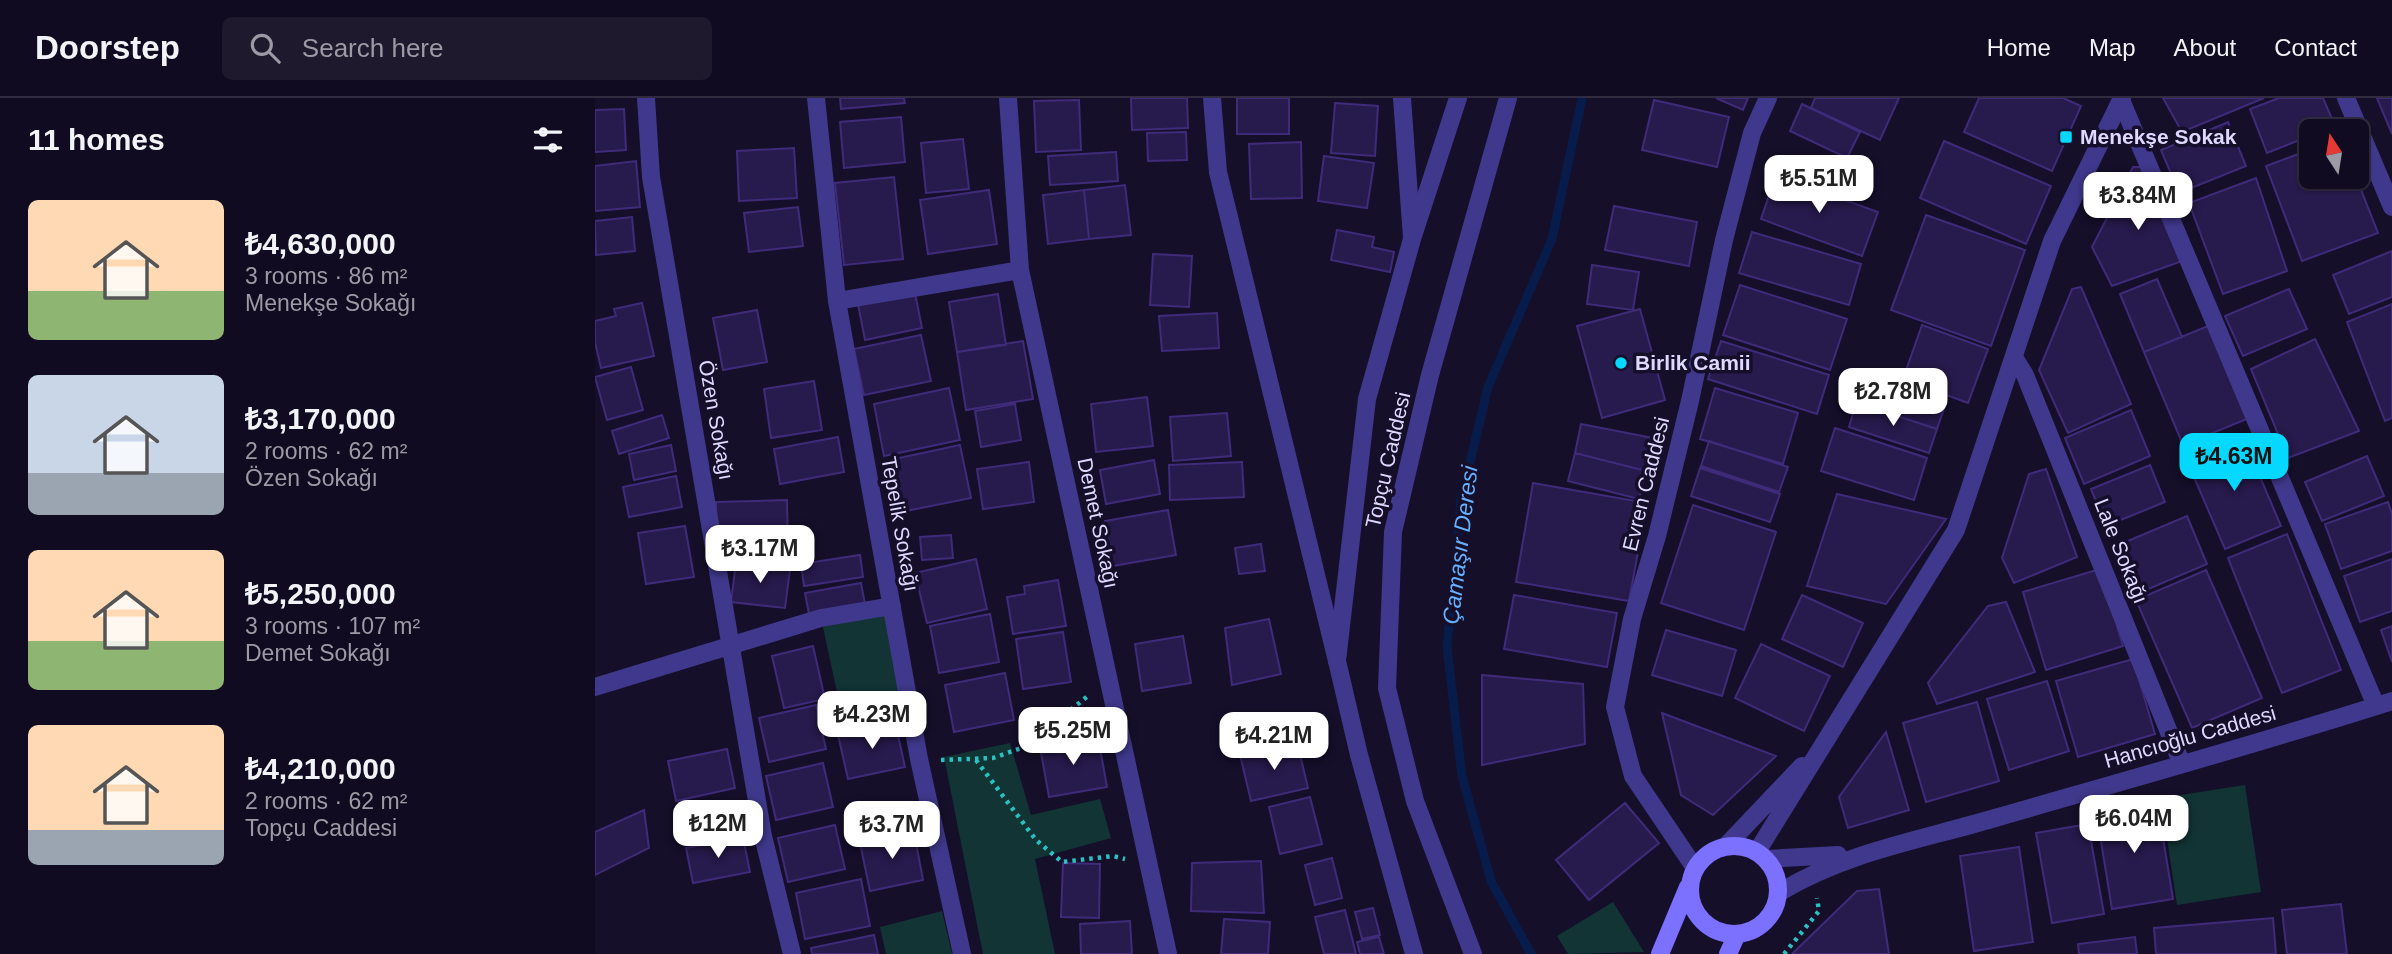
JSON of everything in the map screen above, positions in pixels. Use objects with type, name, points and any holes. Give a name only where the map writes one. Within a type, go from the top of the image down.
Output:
[{"type":"main road","points":[[1660,954],[1693,874],[1703,858],[1726,846],[1762,855],[1774,870],[1780,892],[1773,911],[1764,923],[1737,934],[1723,933],[1700,919],[1693,907],[1693,874]]},
{"type":"main road","points":[[1728,954],[1737,934]]},
{"type":"street","name":"Özen Sokağı","points":[[646,98],[651,177],[763,836],[792,954]]},
{"type":"street","name":"Tepelik Sokağı","points":[[816,98],[837,301],[919,760],[962,954]]},
{"type":"street","name":"Demet Sokağı","points":[[1008,98],[1020,270],[1168,954]]},
{"type":"street","points":[[1212,98],[1218,172],[1336,661]]},
{"type":"street","points":[[1402,98],[1412,239]]},
{"type":"street","name":"Topçu Caddesi","points":[[1414,954],[1336,661],[1367,399],[1412,239],[1458,98]]},
{"type":"street","name":"Topçu Caddesi","points":[[1473,954],[1415,801],[1387,688],[1393,532],[1430,375],[1508,98]]},
{"type":"street","name":"Evren Caddesi","points":[[1693,874],[1633,776],[1615,707],[1632,619],[1657,536],[1690,401],[1724,240],[1752,133],[1768,98]]},
{"type":"street","points":[[2346,98],[2392,207]]},
{"type":"street","points":[[1762,855],[1824,744],[1956,530],[2052,241],[2122,99]]},
{"type":"street","points":[[2122,99],[2384,704]]},
{"type":"street","points":[[837,301],[1020,270]]},
{"type":"street","name":"Lale Sokağı","points":[[2015,359],[2025,375],[2181,762]]},
{"type":"street","points":[[595,687],[731,643],[821,618],[892,607]]},
{"type":"street","name":"Hancıoğlu Caddesi","points":[[1780,892],[1826,867],[1880,849],[1993,819],[2384,704]]},
{"type":"street","points":[[1726,846],[1824,744]]},
{"type":"street","name":"Hancıoğlu Caddesi","points":[[1762,855],[1812,858],[1880,849]]},
{"type":"path","points":[[919,760],[976,760],[1024,747],[1082,702],[1108,675]]},
{"type":"path","points":[[976,760],[1036,840],[1062,862],[1112,856],[1149,865]]},
{"type":"path","points":[[1784,954],[1819,911]]},
{"type":"green space","points":[[892,606],[913,725],[846,734],[821,618]]},
{"type":"green space","points":[[1010,743],[1031,815],[1100,799],[1111,838],[1035,859],[1055,954],[983,954],[944,757]]},
{"type":"green space","points":[[2245,785],[2261,892],[2177,905],[2161,798]]},
{"type":"green space","points":[[1613,902],[1644,952],[1568,954],[1557,936]]},
{"type":"green space","points":[[942,911],[952,954],[886,954],[880,927]]},
{"type":"building","points":[[840,98],[904,98],[905,103],[841,109]]},
{"type":"building","points":[[1131,98],[1187,98],[1188,128],[1132,130]]},
{"type":"building","points":[[1237,98],[1289,98],[1289,134],[1237,134]]},
{"type":"building","points":[[1716,98],[1748,98],[1743,110]]},
{"type":"building","points":[[1815,98],[1899,98],[1880,140],[1811,108]]},
{"type":"building","points":[[1979,98],[2063,98],[2081,106],[2052,171],[1964,132]]},
{"type":"building","points":[[2163,98],[2264,98],[2182,132]]},
{"type":"building","points":[[2279,98],[2323,98],[2332,119],[2299,119],[2299,140],[2267,153],[2250,109]]},
{"type":"building","points":[[2377,98],[2392,98],[2392,134]]},
{"type":"building","points":[[1079,100],[1081,150],[1036,152],[1034,101]]},
{"type":"building","points":[[1654,100],[1729,117],[1717,167],[1642,150]]},
{"type":"building","points":[[1335,103],[1378,106],[1375,156],[1331,153]]},
{"type":"building","points":[[1802,104],[1860,132],[1847,158],[1790,131]]},
{"type":"building","points":[[624,109],[626,150],[595,152],[595,110]]},
{"type":"building","points":[[901,117],[905,162],[844,168],[840,122]]},
{"type":"building","points":[[2228,122],[2246,166],[2179,193],[2161,150]]},
{"type":"building","points":[[1186,132],[1187,160],[1148,161],[1147,133]]},
{"type":"building","points":[[963,139],[969,189],[926,193],[921,143]]},
{"type":"building","points":[[1944,141],[2051,186],[2026,244],[1920,198]]},
{"type":"building","points":[[1301,142],[1302,198],[1251,199],[1249,144]]},
{"type":"building","points":[[794,148],[797,198],[739,201],[737,151]]},
{"type":"building","points":[[1116,152],[1118,181],[1050,185],[1048,156]]},
{"type":"building","points":[[2299,154],[2299,189],[2361,189],[2378,233],[2302,261],[2266,166]]},
{"type":"building","points":[[1324,156],[1374,163],[1367,208],[1318,201]]},
{"type":"building","points":[[636,161],[640,207],[595,211],[595,166]]},
{"type":"building","points":[[2133,167],[2147,167],[2188,259],[2112,286],[2092,247]]},
{"type":"building","points":[[1776,175],[1878,212],[1862,256],[1761,219]]},
{"type":"building","points":[[894,177],[903,259],[844,265],[835,183]]},
{"type":"building","points":[[2256,178],[2287,271],[2223,294],[2189,203]]},
{"type":"building","points":[[1125,185],[1131,235],[1089,239],[1084,190]]},
{"type":"building","points":[[989,190],[997,244],[928,254],[920,200]]},
{"type":"building","points":[[1084,190],[1089,239],[1048,244],[1043,195]]},
{"type":"building","points":[[1614,206],[1697,222],[1689,266],[1605,250]]},
{"type":"building","points":[[798,207],[803,246],[749,252],[744,213]]},
{"type":"building","points":[[1926,215],[2025,250],[1991,346],[1891,310]]},
{"type":"building","points":[[632,217],[635,251],[596,255],[595,221]]},
{"type":"building","points":[[1337,230],[1374,237],[1372,247],[1394,252],[1390,272],[1331,260]]},
{"type":"building","points":[[1752,232],[1861,264],[1849,305],[1739,273]]},
{"type":"building","points":[[2392,251],[2392,297],[2349,314],[2333,275]]},
{"type":"building","points":[[1153,254],[1192,256],[1189,307],[1150,305]]},
{"type":"building","points":[[1592,265],[1639,272],[1633,310],[1587,304]]},
{"type":"building","points":[[2157,279],[2182,337],[2144,352],[2120,294]]},
{"type":"building","points":[[1740,285],[1847,319],[1830,370],[1723,335]]},
{"type":"building","points":[[2081,287],[2131,404],[2068,433],[2039,370],[2072,289]]},
{"type":"building","points":[[2289,289],[2307,329],[2243,356],[2225,316]]},
{"type":"building","points":[[915,293],[922,328],[865,340],[858,304]]},
{"type":"building","points":[[998,294],[1006,345],[957,352],[949,302]]},
{"type":"building","points":[[642,303],[654,356],[601,368],[595,342],[595,321],[616,316],[614,309]]},
{"type":"building","points":[[2392,304],[2392,418],[2385,421],[2347,322]]},
{"type":"building","name":"Birlik Camii","points":[[1640,309],[1665,400],[1602,418],[1577,326]]},
{"type":"building","points":[[757,310],[767,362],[723,370],[713,318]]},
{"type":"building","points":[[1217,313],[1219,348],[1162,351],[1159,316]]},
{"type":"building","points":[[2213,324],[2252,417],[2183,445],[2144,352]]},
{"type":"building","points":[[1922,325],[1988,349],[1968,403],[1903,379]]},
{"type":"building","points":[[921,335],[931,381],[864,395],[854,349]]},
{"type":"building","points":[[2315,339],[2359,431],[2288,458],[2251,369]]},
{"type":"building","points":[[1023,341],[1033,399],[966,410],[957,352]]},
{"type":"building","points":[[1721,341],[1829,375],[1817,414],[1708,379]]},
{"type":"building","points":[[631,367],[643,410],[607,420],[595,377]]},
{"type":"building","points":[[814,381],[822,430],[771,438],[764,389]]},
{"type":"building","points":[[1881,382],[1946,403],[1937,429],[1872,408]]},
{"type":"building","points":[[949,388],[960,440],[884,456],[874,404]]},
{"type":"building","points":[[1715,388],[1798,413],[1783,464],[1700,439]]},
{"type":"building","points":[[1147,397],[1153,446],[1096,452],[1091,404]]},
{"type":"building","points":[[1856,403],[1937,429],[1929,453],[1849,427]]},
{"type":"building","points":[[1015,404],[1021,440],[981,447],[975,411]]},
{"type":"building","points":[[2131,410],[2150,456],[2084,484],[2065,438]]},
{"type":"building","points":[[1227,413],[1231,456],[1173,461],[1170,417]]},
{"type":"building","points":[[662,415],[669,438],[619,454],[612,431]]},
{"type":"building","points":[[1581,424],[1653,438],[1646,471],[1575,453]]},
{"type":"building","points":[[1835,428],[1927,458],[1914,500],[1821,471]]},
{"type":"building","points":[[838,437],[844,472],[780,484],[774,449]]},
{"type":"building","points":[[2243,437],[2281,526],[2225,549],[2187,461]]},
{"type":"building","points":[[1709,441],[1788,467],[1779,492],[1701,466]]},
{"type":"building","points":[[671,445],[676,471],[634,480],[629,454]]},
{"type":"building","points":[[960,445],[971,498],[896,513],[885,461]]},
{"type":"building","points":[[1575,453],[1646,471],[1639,499],[1568,481]]},
{"type":"building","points":[[2367,456],[2384,496],[2322,521],[2305,482]]},
{"type":"building","points":[[1154,460],[1160,494],[1106,504],[1100,470]]},
{"type":"building","points":[[1029,462],[1034,502],[983,509],[977,469]]},
{"type":"building","points":[[1242,462],[1244,497],[1170,500],[1169,465]]},
{"type":"building","points":[[2150,465],[2165,502],[2106,526],[2091,489]]},
{"type":"building","points":[[1700,468],[1780,494],[1770,522],[1691,496]]},
{"type":"building","points":[[2046,469],[2077,557],[2014,583],[2002,558],[2029,474]]},
{"type":"building","points":[[676,476],[682,507],[629,517],[623,487]]},
{"type":"building","points":[[1533,483],[1647,503],[1629,601],[1516,582]]},
{"type":"building","points":[[1837,494],[1946,519],[1886,604],[1807,586]]},
{"type":"building","points":[[787,500],[788,546],[717,548],[716,502]]},
{"type":"building","points":[[2388,502],[2392,514],[2392,551],[2341,569],[2325,524]]},
{"type":"building","points":[[1693,505],[1776,532],[1744,630],[1661,603]]},
{"type":"building","points":[[1168,510],[1176,555],[1113,566],[1105,521]]},
{"type":"building","points":[[2187,516],[2207,564],[2132,596],[2111,548]]},
{"type":"building","points":[[685,526],[694,577],[646,584],[638,533]]},
{"type":"building","points":[[2287,534],[2341,670],[2282,693],[2228,558]]},
{"type":"building","points":[[951,535],[953,558],[922,560],[920,537]]},
{"type":"building","points":[[1261,544],[1265,571],[1239,574],[1235,548]]},
{"type":"building","points":[[860,555],[863,577],[804,586],[801,564]]},
{"type":"building","points":[[976,559],[987,609],[927,623],[915,573]]},
{"type":"building","points":[[2392,559],[2392,611],[2360,622],[2344,576]]},
{"type":"building","points":[[736,562],[790,569],[785,608],[731,602]]},
{"type":"building","points":[[2100,569],[2123,646],[2046,670],[2023,592]]},
{"type":"building","points":[[2206,570],[2262,698],[2192,728],[2136,600]]},
{"type":"building","points":[[1058,580],[1066,626],[1013,634],[1007,597],[1025,594],[1024,586]]},
{"type":"building","points":[[861,583],[865,604],[809,614],[805,593]]},
{"type":"building","points":[[1514,595],[1617,613],[1607,667],[1504,649]]},
{"type":"building","points":[[1802,595],[1863,623],[1843,667],[1782,639]]},
{"type":"building","points":[[2006,602],[2035,672],[1937,704],[1928,683],[1988,606]]},
{"type":"building","points":[[990,614],[999,662],[939,673],[930,626]]},
{"type":"building","points":[[1269,619],[1281,674],[1232,685],[1225,628]]},
{"type":"building","points":[[2392,626],[2392,662],[2381,630]]},
{"type":"building","points":[[1666,630],[1736,650],[1722,696],[1652,675]]},
{"type":"building","points":[[1063,632],[1071,682],[1023,689],[1016,639]]},
{"type":"building","points":[[1183,636],[1191,683],[1142,691],[1135,644]]},
{"type":"building","points":[[1761,644],[1830,676],[1804,731],[1735,698]]},
{"type":"building","points":[[813,646],[825,699],[784,708],[772,656]]},
{"type":"building","points":[[2133,659],[2155,734],[2078,757],[2056,681]]},
{"type":"building","points":[[1005,673],[1014,720],[954,732],[945,685]]},
{"type":"building","points":[[1482,675],[1583,684],[1585,744],[1482,765]]},
{"type":"building","points":[[2047,681],[2069,751],[2009,770],[1987,699]]},
{"type":"building","points":[[1977,702],[1999,781],[1926,802],[1903,723]]},
{"type":"building","points":[[816,705],[826,749],[769,762],[759,718]]},
{"type":"building","points":[[1662,713],[1776,756],[1713,815],[1681,795]]},
{"type":"building","points":[[895,722],[905,767],[848,779],[838,735]]},
{"type":"building","points":[[1886,732],[1909,810],[1848,828],[1839,797]]},
{"type":"building","points":[[1098,737],[1107,787],[1049,797],[1040,747]]},
{"type":"building","points":[[1297,742],[1308,788],[1251,801],[1240,755]]},
{"type":"building","points":[[727,749],[735,788],[676,801],[668,761]]},
{"type":"building","points":[[823,763],[833,807],[776,820],[766,776]]},
{"type":"building","points":[[1310,797],[1322,844],[1280,854],[1269,807]]},
{"type":"building","points":[[2157,801],[2173,899],[2112,909],[2096,811]]},
{"type":"building","points":[[1625,803],[1659,843],[1589,900],[1556,860]]},
{"type":"building","points":[[644,810],[649,848],[595,875],[595,832]]},
{"type":"building","points":[[2088,824],[2104,914],[2052,923],[2036,833]]},
{"type":"building","points":[[835,825],[845,869],[788,882],[778,838]]},
{"type":"building","points":[[914,832],[923,880],[870,891],[860,843]]},
{"type":"building","points":[[743,837],[750,872],[693,883],[686,848]]},
{"type":"building","points":[[2019,847],[2033,942],[1974,951],[1960,856]]},
{"type":"building","points":[[1332,858],[1342,898],[1315,905],[1305,865]]},
{"type":"building","points":[[1261,861],[1264,913],[1191,911],[1192,863]]},
{"type":"building","points":[[1063,863],[1100,864],[1099,918],[1061,917]]},
{"type":"building","points":[[861,879],[870,926],[805,939],[796,893]]},
{"type":"building","points":[[1879,889],[1889,954],[1792,954],[1857,891]]},
{"type":"building","points":[[2341,904],[2347,954],[2287,954],[2282,910]]},
{"type":"building","points":[[1373,908],[1380,935],[1362,939],[1355,912]]},
{"type":"building","points":[[1345,910],[1356,954],[1324,954],[1315,917]]},
{"type":"building","points":[[2273,918],[2276,954],[2156,954],[2154,928]]},
{"type":"building","points":[[1224,919],[1270,922],[1268,954],[1221,954]]},
{"type":"building","points":[[1130,921],[1132,954],[1081,954],[1080,924]]},
{"type":"building","points":[[874,935],[878,954],[812,954],[811,948]]},
{"type":"building","points":[[1379,937],[1384,954],[1360,954],[1357,942]]},
{"type":"building","points":[[2135,937],[2137,954],[2079,954],[2078,944]]},
{"type":"waterway","name":"Çamaşır Deresi","points":[[1531,954],[1491,881],[1462,776],[1447,647],[1461,500],[1488,387],[1552,239],[1582,98]]},
{"type":"place","name":"Menekşe Sokak","points":[[2066,137]]},
{"type":"place","name":"Birlik Camii","points":[[1621,363]]}]
